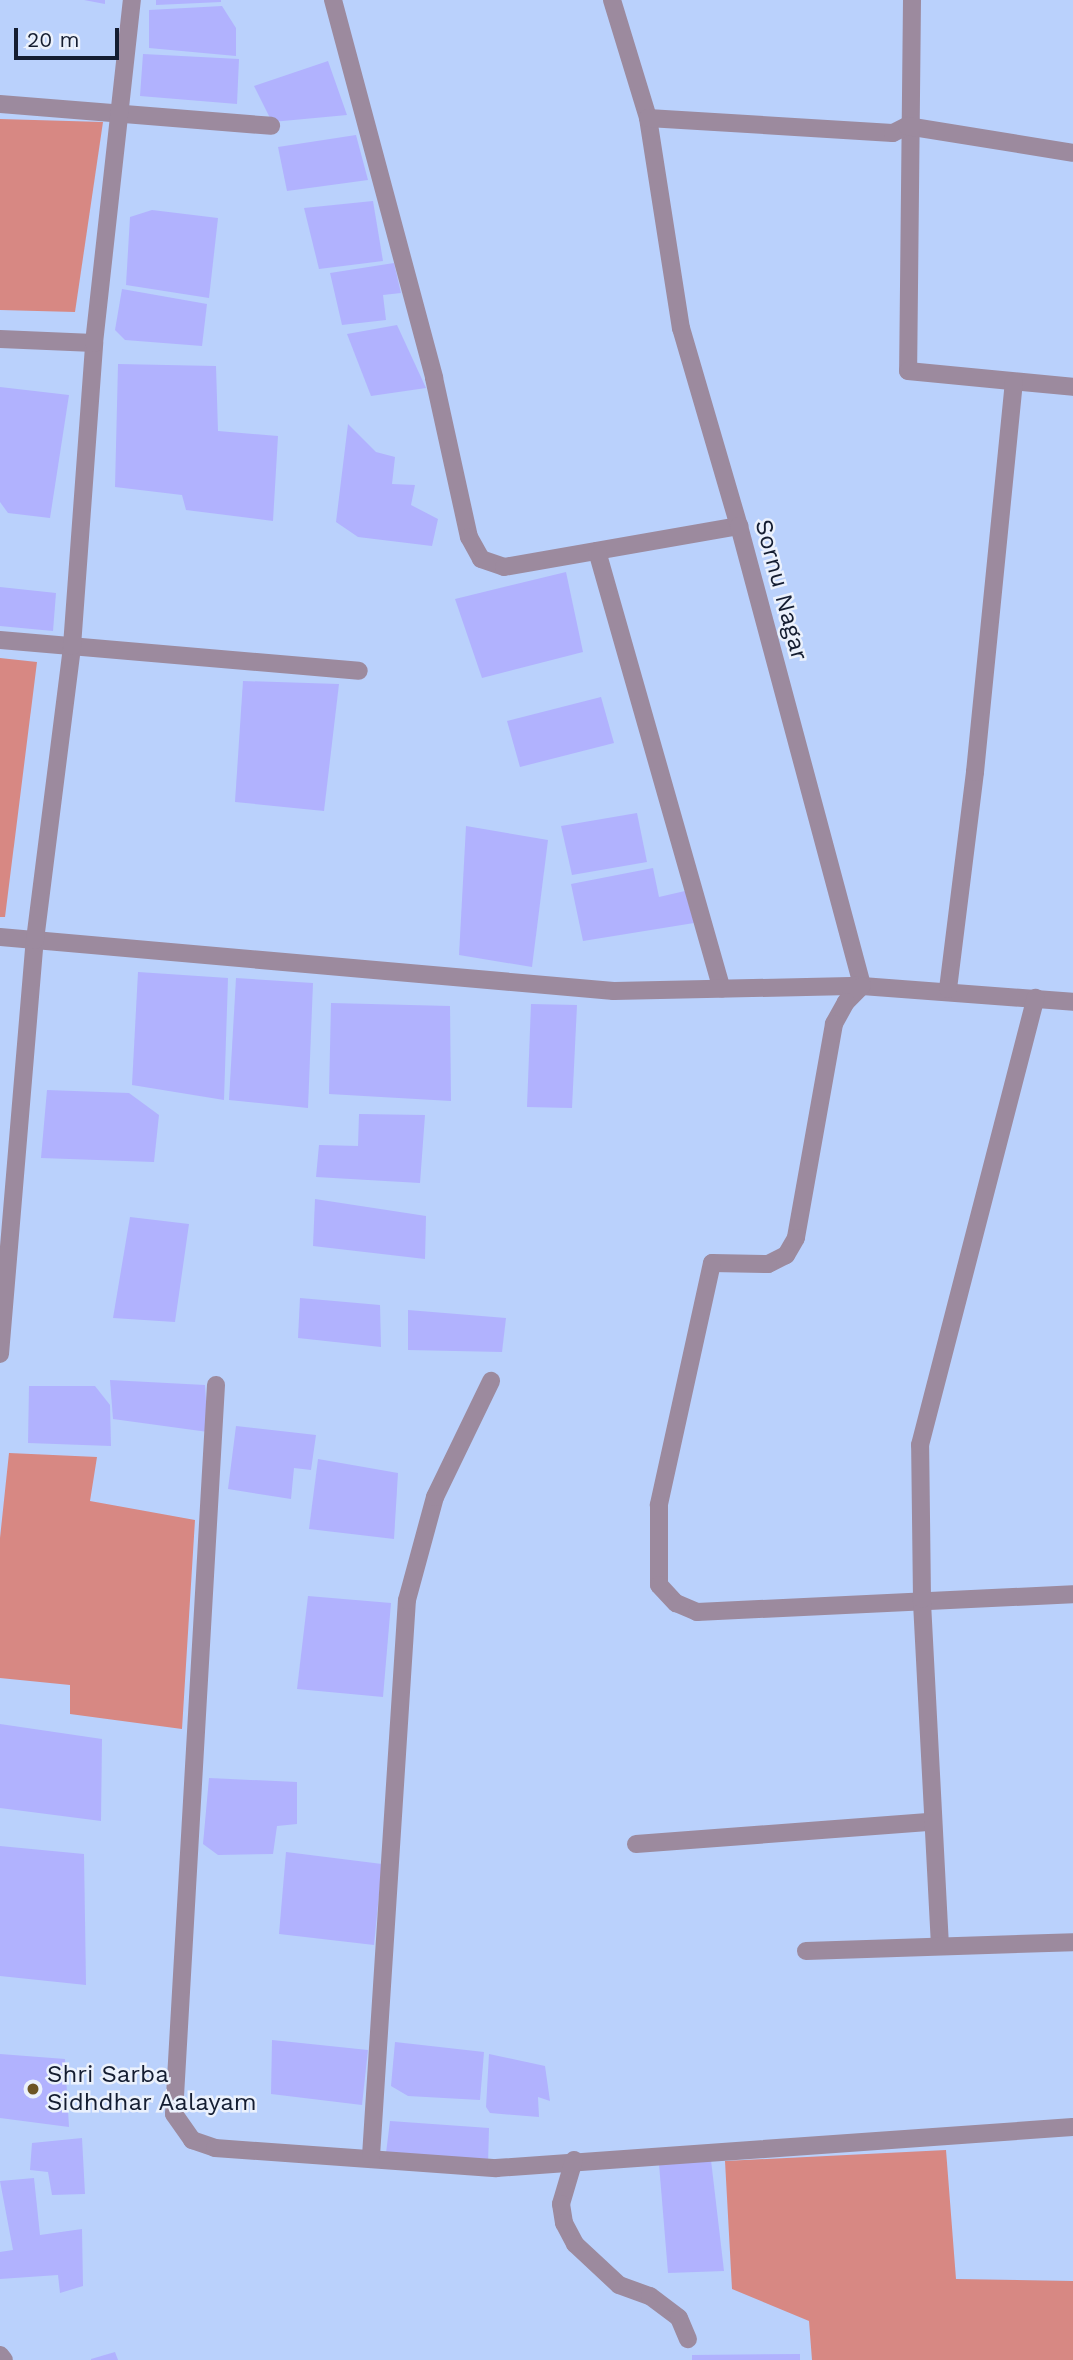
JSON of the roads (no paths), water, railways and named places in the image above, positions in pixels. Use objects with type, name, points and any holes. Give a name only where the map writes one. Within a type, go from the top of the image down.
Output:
[{"type":"street","points":[[0,1354],[5,1233],[34,940],[72,646],[94,343],[132,0]]},
{"type":"street","points":[[333,0],[477,553],[487,563],[504,567],[739,526]]},
{"type":"street","name":"Sornu Nagar","points":[[612,0],[648,118],[681,328],[739,526],[862,986]]},
{"type":"street","points":[[912,0],[907,126],[908,372],[1073,387]]},
{"type":"street","points":[[0,104],[271,126]]},
{"type":"street","points":[[648,118],[893,133],[907,126],[1073,153]]},
{"type":"street","points":[[0,339],[94,343]]},
{"type":"street","points":[[948,989],[975,772],[1014,382]]},
{"type":"street","points":[[597,551],[722,989]]},
{"type":"street","points":[[0,640],[359,671]]},
{"type":"street","points":[[0,937],[614,991],[862,986],[948,989],[1073,1002]]},
{"type":"street","points":[[862,986],[846,1002],[834,1024],[796,1238],[786,1255],[768,1264],[712,1263],[659,1505],[659,1585],[676,1603],[697,1612],[922,1599],[1073,1594]]},
{"type":"street","points":[[940,1947],[931,1822],[922,1599],[920,1446],[1036,998]]},
{"type":"street","points":[[371,2157],[407,1600],[435,1497],[491,1381]]},
{"type":"street","points":[[216,1385],[174,2114],[186,2134],[203,2145],[496,2168],[574,2160],[1073,2127]]},
{"type":"street","points":[[636,1844],[931,1822]]},
{"type":"street","points":[[806,1951],[1073,1942]]},
{"type":"street","points":[[574,2160],[561,2204],[564,2223],[575,2244],[619,2285],[650,2297],[679,2318],[688,2339]]},
{"type":"street","points":[[0,2355],[4,2360]]},
{"type":"place","name":"Shri Sarba Sidhdhar Aalayam","points":[[33,2089]]}]
